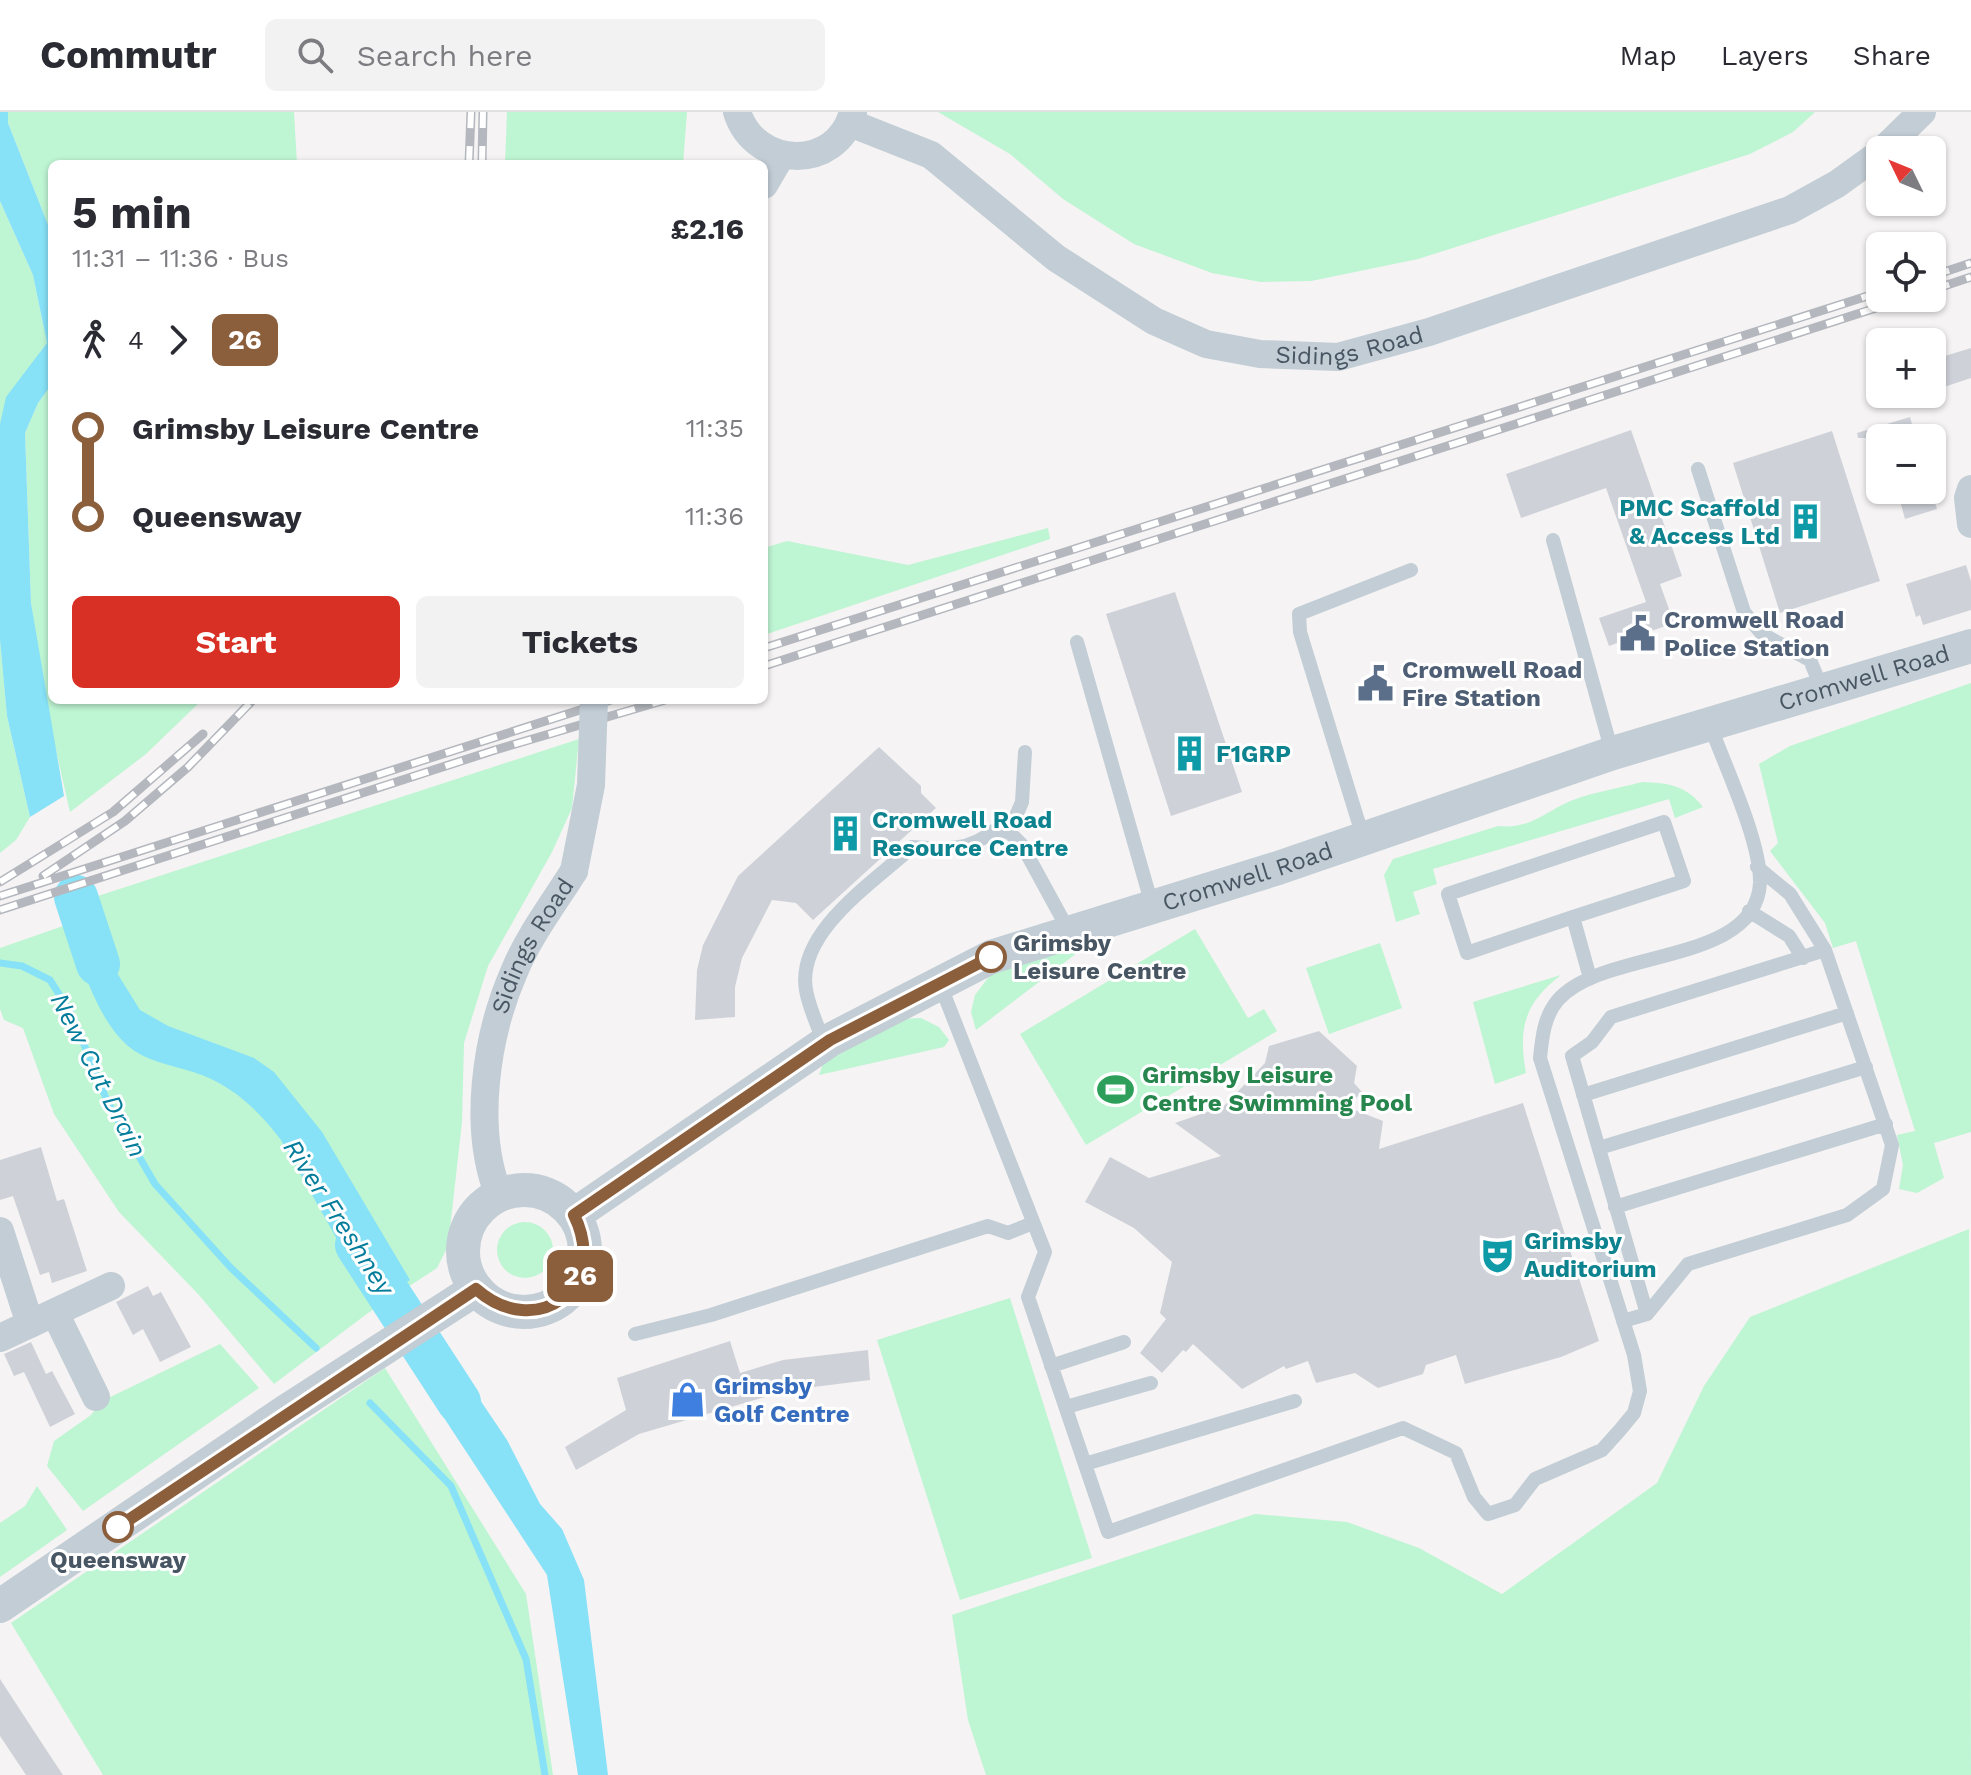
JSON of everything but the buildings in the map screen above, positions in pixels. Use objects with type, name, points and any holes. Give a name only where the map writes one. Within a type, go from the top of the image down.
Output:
[{"type":"street","points":[[737,112],[746,133],[762,148],[781,156],[768,178]]},
{"type":"street","name":"Sidings Road","points":[[1898,136],[1922,112]]},
{"type":"street","name":"Sidings Road","points":[[781,156],[802,158],[822,152],[839,139],[852,118],[931,155],[1056,258],[1154,321],[1206,344],[1260,354],[1338,357],[1429,332],[1790,210],[1837,184],[1866,163]]},
{"type":"street","points":[[1971,489],[1968,498],[1971,524]]},
{"type":"street","name":"Cromwell Road","points":[[574,1215],[824,1043],[991,957],[1278,868],[1613,753],[1971,646]]},
{"type":"street","name":"Sidings Road","points":[[499,1195],[492,1178],[485,1131],[487,1065],[514,971],[574,871],[591,785],[594,704]]},
{"type":"street","points":[[519,1189],[540,1191],[559,1200],[574,1215],[583,1234],[586,1255],[581,1275],[569,1293],[553,1305],[532,1312],[511,1311],[492,1303],[476,1289],[466,1269],[463,1247],[468,1226],[481,1207],[499,1195],[519,1189]]},
{"type":"street","points":[[2,1241],[43,1318],[96,1397]]},
{"type":"street","points":[[0,1338],[111,1286]]},
{"type":"street","points":[[0,1606],[476,1289]]},
{"type":"lane","points":[[1698,469],[1744,612],[1762,634],[1810,660],[1822,689]]},
{"type":"lane","points":[[1553,540],[1613,753]]},
{"type":"lane","points":[[1363,837],[1300,632],[1299,614],[1411,570]]},
{"type":"lane","points":[[1077,642],[1152,905]]},
{"type":"lane","points":[[940,983],[1045,1252],[1028,1297],[1108,1532],[1403,1428],[1456,1453],[1474,1497],[1488,1514],[1515,1505],[1535,1479],[1602,1450],[1634,1413],[1640,1391],[1623,1321],[1540,1058],[1543,1029],[1556,1002],[1573,986],[1639,960],[1703,945],[1727,934],[1749,911],[1760,885],[1757,867],[1742,813],[1710,725]]},
{"type":"lane","points":[[1009,832],[1022,802],[1025,752]]},
{"type":"lane","points":[[1664,822],[1684,881],[1573,917],[1467,953],[1448,894],[1664,822]]},
{"type":"lane","points":[[824,1043],[806,990],[805,973],[811,948],[827,924],[912,847],[947,849],[979,844],[993,831],[1009,832],[1022,845],[1070,933]]},
{"type":"lane","points":[[1623,1321],[1647,1314],[1688,1264],[1847,1215],[1883,1189],[1892,1145],[1825,950],[1790,894],[1757,867]]},
{"type":"lane","points":[[1749,911],[1789,936],[1803,958]]},
{"type":"lane","points":[[1573,917],[1590,978]]},
{"type":"lane","points":[[1647,1314],[1572,1056],[1592,1042],[1611,1017],[1825,950]]},
{"type":"lane","points":[[1583,1095],[1847,1013]]},
{"type":"lane","points":[[1599,1148],[1866,1067]]},
{"type":"lane","points":[[1615,1207],[1886,1124]]},
{"type":"lane","points":[[635,1334],[711,1315],[988,1226],[1008,1233],[1033,1223]]},
{"type":"lane","points":[[1051,1366],[1124,1342]]},
{"type":"lane","points":[[1066,1407],[1151,1383]]},
{"type":"lane","points":[[1085,1464],[1295,1401]]},
{"type":"green space","points":[[8,112],[294,112],[297,160],[48,160],[48,225],[8,123]]},
{"type":"green space","points":[[507,112],[687,112],[683,160],[505,160]]},
{"type":"green space","points":[[938,112],[1815,112],[1793,132],[1750,154],[1418,259],[1311,281],[1261,282],[1212,273],[1134,244],[1063,199],[1010,154]]},
{"type":"green space","points":[[0,201],[33,275],[47,343],[30,367],[0,424]]},
{"type":"green space","points":[[48,389],[48,704],[198,704],[146,754],[70,812],[46,706],[31,603],[25,433],[38,403]]},
{"type":"green space","points":[[1048,528],[1050,539],[768,634],[768,547],[787,541],[908,565]]},
{"type":"green space","points":[[0,640],[7,716],[30,817],[16,840],[0,853]]},
{"type":"green space","points":[[1971,683],[1971,1132],[1934,1143],[1944,1178],[1917,1193],[1899,1189],[1903,1165],[1897,1135],[1915,1131],[1856,941],[1833,948],[1825,923],[1770,851],[1778,843],[1759,764],[1790,746]]},
{"type":"green space","points":[[579,739],[572,808],[552,852],[488,966],[464,1043],[462,1122],[448,1246],[437,1268],[368,1313],[274,1384],[199,1295],[119,1212],[54,1114],[23,1028],[4,1020],[0,1009],[0,948],[66,925],[62,909],[98,896]]},
{"type":"green space","points":[[1642,782],[1676,787],[1690,794],[1703,807],[1675,818],[1669,799],[1433,869],[1437,884],[1413,892],[1420,914],[1396,922],[1384,875],[1393,859],[1498,826],[1524,824],[1581,797]]},
{"type":"green space","name":"Grimsby Leisure Centre Swimming Pool","points":[[1195,929],[1248,1018],[1264,1009],[1277,1031],[1086,1145],[1020,1034]]},
{"type":"green space","points":[[1107,930],[976,1030],[971,1012],[975,995],[991,974]]},
{"type":"green space","points":[[1380,943],[1402,1008],[1329,1034],[1306,968]]},
{"type":"green space","points":[[1561,975],[1539,996],[1527,1018],[1523,1043],[1526,1073],[1495,1084],[1473,1002]]},
{"type":"green space","points":[[921,1018],[939,1027],[949,1040],[944,1047],[819,1075],[823,1064],[898,1019]]},
{"type":"green space","points":[[525,1222],[545,1230],[553,1250],[545,1270],[525,1278],[505,1270],[497,1250],[505,1230]]},
{"type":"green space","points":[[1969,1229],[1971,1775],[986,1775],[968,1720],[952,1615],[1255,1514],[1347,1522],[1419,1548],[1502,1594],[1657,1483],[1704,1386],[1750,1317]]},
{"type":"green space","points":[[1010,1298],[1092,1558],[960,1600],[877,1340]]},
{"type":"green space","points":[[220,1344],[259,1388],[83,1511],[47,1466],[54,1441],[91,1415],[102,1401]]},
{"type":"green space","points":[[385,1368],[526,1594],[553,1775],[103,1775],[11,1623]]},
{"type":"green space","points":[[37,1486],[67,1530],[0,1577],[0,1523],[25,1506]]},
{"type":"water","points":[[0,112],[8,112],[8,123],[48,225],[48,389],[38,403],[25,433],[31,603],[64,796],[30,817],[7,716],[0,640],[0,424],[6,397],[47,343],[33,275],[0,201]]},
{"type":"water","points":[[100,902],[117,973],[140,1010],[168,1026],[254,1058],[274,1072],[322,1132],[410,1280],[373,1303],[281,1140],[264,1120],[225,1087],[202,1075],[136,1052],[116,1033],[89,985],[64,915]]},
{"type":"water","points":[[441,1342],[507,1440],[540,1504],[562,1529],[584,1580],[608,1775],[578,1775],[547,1575],[410,1366]]},
{"type":"waterway","name":"River Freshney","points":[[76,897],[98,964]]},
{"type":"waterway","name":"New Cut Drain","points":[[0,963],[22,966],[50,980],[71,1013],[108,1103],[155,1184],[231,1268],[316,1348]]},
{"type":"waterway","name":"River Freshney","points":[[357,1245],[459,1402]]},
{"type":"waterway","name":"New Cut Drain","points":[[370,1403],[451,1486],[526,1659],[545,1775]]},
{"type":"railway","points":[[469,160],[471,112]]},
{"type":"railway","points":[[482,160],[483,112]]},
{"type":"railway","points":[[1946,271],[1971,263]]},
{"type":"railway","points":[[1946,285],[1971,277]]},
{"type":"railway","points":[[768,647],[1866,296]]},
{"type":"railway","points":[[768,665],[1866,311]]},
{"type":"railway","points":[[43,876],[125,821],[188,767],[249,704]]},
{"type":"railway","points":[[0,896],[599,704]]},
{"type":"railway","points":[[0,910],[495,750],[651,704]]},
{"type":"railway","points":[[0,882],[113,812],[203,734]]},
{"type":"bus line","name":"26","points":[[118,1527],[285,1412],[476,1289],[492,1303],[511,1311],[532,1312],[553,1305],[569,1293],[581,1275],[586,1255],[583,1234],[574,1215],[830,1040],[991,957]]},
{"type":"place","name":"PMC Scaffold & Access Ltd","points":[[1806,522]]},
{"type":"place","name":"Cromwell Road Police Station","points":[[1638,634]]},
{"type":"place","name":"Cromwell Road Fire Station","points":[[1376,684]]},
{"type":"place","name":"F1GRP","points":[[1190,754]]},
{"type":"place","name":"Cromwell Road Resource Centre","points":[[846,834]]},
{"type":"place","name":"Grimsby Leisure Centre","points":[[991,957]]},
{"type":"place","name":"Grimsby Leisure Centre Swimming Pool","points":[[1116,1089]]},
{"type":"place","name":"Grimsby Auditorium","points":[[1498,1255]]},
{"type":"place","name":"Grimsby Golf Centre","points":[[688,1400]]},
{"type":"place","name":"Queensway","points":[[118,1527]]}]
